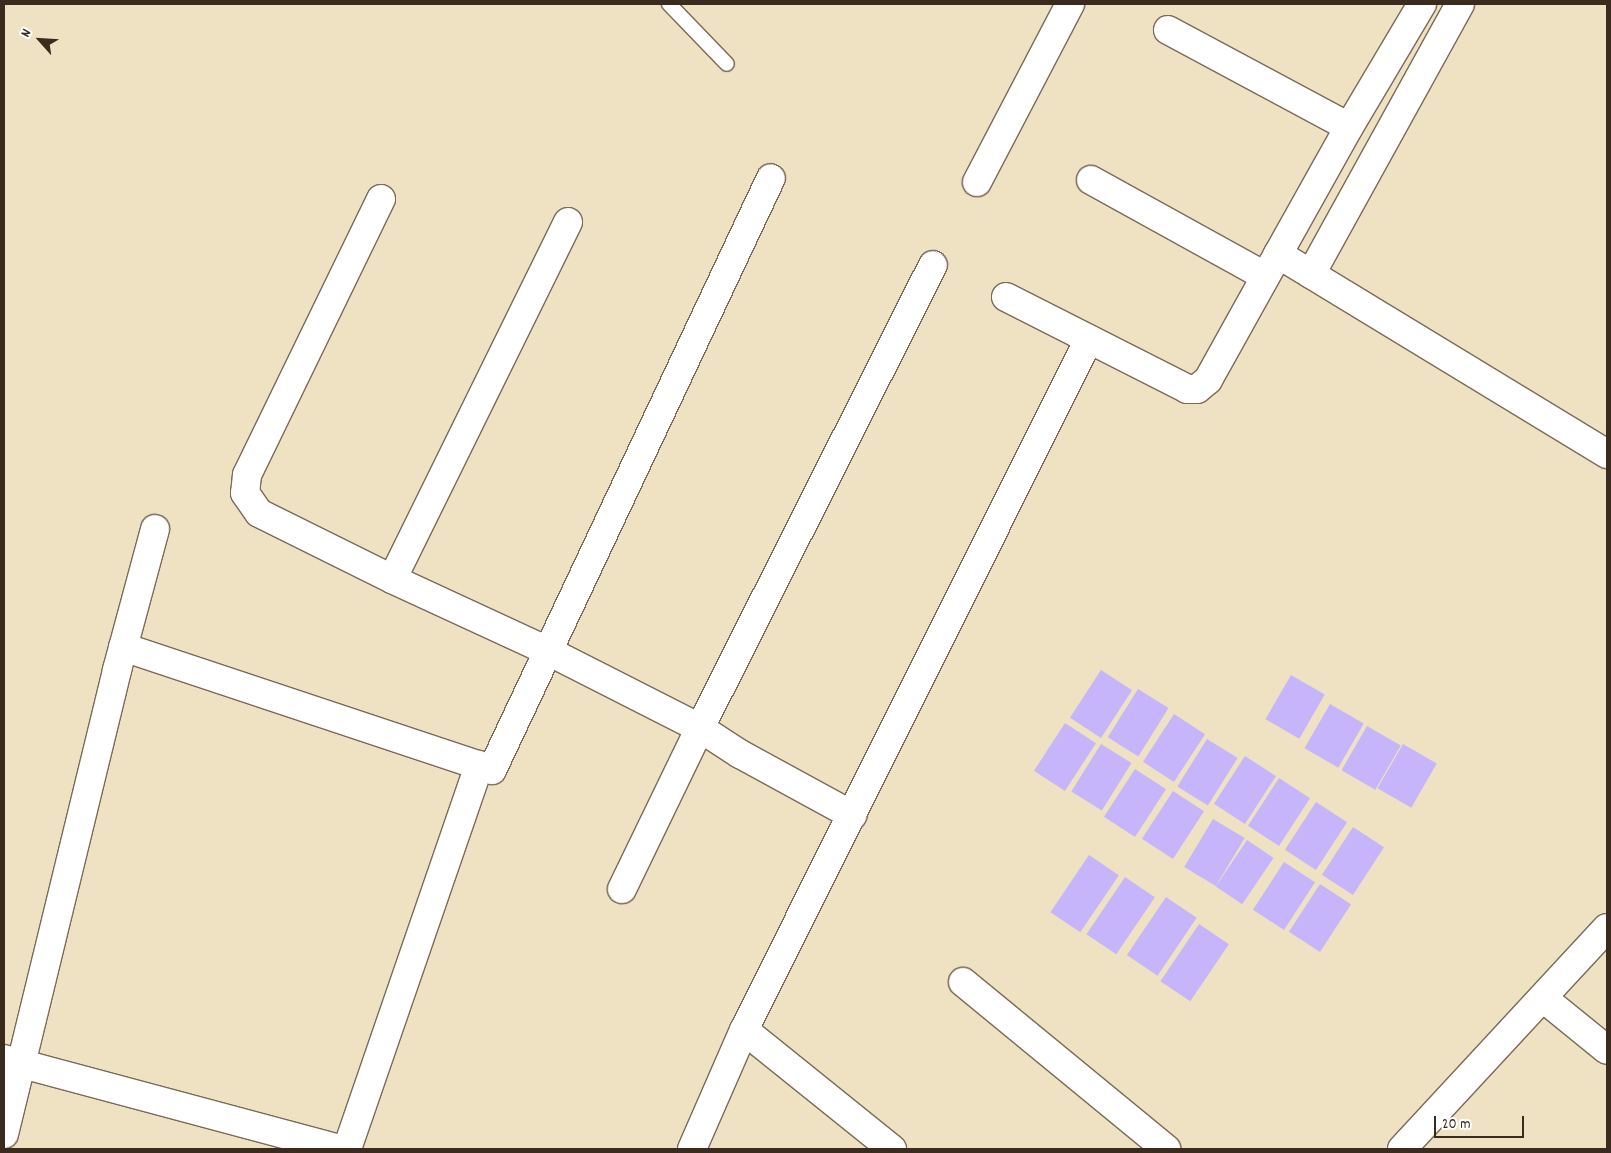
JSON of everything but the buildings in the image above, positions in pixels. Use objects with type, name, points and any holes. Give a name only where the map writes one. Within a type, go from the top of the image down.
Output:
[{"type":"street","points":[[977,182],[1070,4]]},
{"type":"street","points":[[1006,297],[1187,389],[1197,389],[1208,380],[1349,127],[1422,4]]},
{"type":"street","points":[[1311,274],[1460,4]]},
{"type":"street","points":[[1168,30],[1349,127]]},
{"type":"street","points":[[123,647],[492,770],[771,178]]},
{"type":"street","points":[[1091,180],[1272,265],[1311,274],[1607,454]]},
{"type":"street","points":[[380,199],[247,475],[245,493],[259,513],[392,579],[548,651],[700,728],[740,754],[852,815]]},
{"type":"street","points":[[392,579],[568,222]]},
{"type":"street","points":[[622,889],[700,728],[933,265]]},
{"type":"street","points":[[692,1149],[744,1030],[1089,339]]},
{"type":"street","points":[[4,1134],[12,1062],[155,529]]},
{"type":"street","points":[[346,1149],[479,766]]},
{"type":"street","points":[[1407,1148],[1607,928]]},
{"type":"street","points":[[964,982],[1166,1149]]},
{"type":"street","points":[[1542,998],[1607,1050]]},
{"type":"street","points":[[744,1030],[892,1149]]},
{"type":"street","points":[[12,1062],[340,1149]]},
{"type":"lane","points":[[669,4],[727,64]]}]
